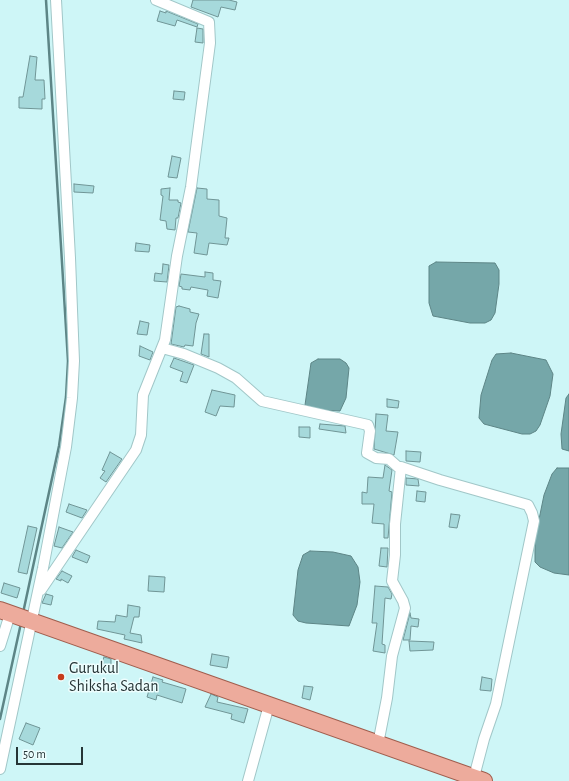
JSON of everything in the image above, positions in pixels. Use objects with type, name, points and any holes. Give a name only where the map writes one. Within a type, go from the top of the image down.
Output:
[{"type":"main road","points":[[8,613],[479,779]]},
{"type":"street","points":[[0,769],[38,595],[66,447],[72,398],[74,368],[56,0]]},
{"type":"street","points":[[38,595],[136,450],[141,435],[142,395],[162,348],[168,324],[177,256],[191,187],[210,43],[209,22],[156,0]]},
{"type":"street","points":[[182,10],[185,0]]},
{"type":"street","points":[[162,348],[184,354],[218,368],[236,378],[262,401],[368,425],[370,430],[367,453],[376,458],[390,459],[395,462],[398,467],[401,466],[440,480],[528,505],[534,522],[496,704],[484,739],[479,779]]},
{"type":"street","points":[[378,744],[388,698],[392,656],[405,608],[403,601],[392,581],[395,555],[395,524],[401,466]]},
{"type":"street","points":[[0,646],[8,613]]},
{"type":"street","points":[[248,781],[269,705]]},
{"type":"water","points":[[436,262],[495,263],[499,270],[499,284],[495,313],[491,320],[485,323],[470,323],[433,316],[429,303],[429,266]]},
{"type":"water","points":[[511,353],[546,360],[553,374],[550,396],[540,425],[536,431],[530,434],[522,434],[484,424],[479,418],[481,395],[492,360],[496,354]]},
{"type":"water","points":[[318,359],[340,359],[346,363],[349,368],[346,398],[340,411],[319,410],[305,405],[311,363]]},
{"type":"water","points":[[569,394],[569,451],[562,449],[561,434],[566,398]]},
{"type":"water","points":[[557,468],[569,468],[569,575],[554,573],[540,567],[535,562],[535,539],[544,495],[552,474]]},
{"type":"water","points":[[310,551],[333,552],[351,556],[358,567],[360,582],[357,605],[349,626],[306,623],[298,621],[293,615],[298,570],[303,555]]},
{"type":"building","points":[[193,0],[229,0],[237,2],[235,10],[221,7],[218,17],[191,7]]},
{"type":"building","points":[[160,11],[166,13],[166,11],[198,24],[197,27],[177,20],[175,26],[157,21]]},
{"type":"building","points":[[197,28],[203,29],[203,43],[195,42]]},
{"type":"building","points":[[30,56],[37,57],[35,80],[44,80],[45,99],[42,99],[42,109],[19,108],[19,97],[23,97]]},
{"type":"building","points":[[174,91],[185,92],[184,100],[173,99]]},
{"type":"building","points":[[172,156],[181,158],[177,178],[168,177]]},
{"type":"building","points":[[74,184],[94,186],[93,193],[74,192]]},
{"type":"building","points":[[170,188],[169,200],[178,200],[178,202],[181,203],[178,218],[176,218],[175,230],[167,229],[166,221],[160,220],[163,196],[161,195],[161,189]]},
{"type":"building","points":[[197,188],[207,189],[207,199],[219,200],[219,216],[227,218],[225,238],[229,238],[227,245],[209,243],[207,255],[194,253],[197,233],[188,232]]},
{"type":"building","points":[[136,243],[150,245],[149,252],[135,251]]},
{"type":"building","points":[[163,264],[169,265],[167,282],[154,281],[155,273],[162,274]]},
{"type":"building","points":[[205,272],[213,273],[213,280],[221,281],[218,298],[207,296],[208,290],[191,287],[190,290],[182,289],[182,287],[179,286],[181,274],[205,277]]},
{"type":"building","points":[[179,306],[190,309],[190,312],[199,314],[196,323],[193,346],[185,345],[184,347],[171,344],[176,307]]},
{"type":"building","points":[[140,321],[149,323],[147,335],[137,334]]},
{"type":"building","points":[[204,334],[209,334],[209,357],[201,354]]},
{"type":"building","points":[[140,346],[153,352],[150,360],[139,356]]},
{"type":"building","points":[[174,358],[194,365],[187,383],[180,381],[183,372],[170,367]]},
{"type":"building","points":[[212,390],[235,395],[234,407],[220,406],[216,416],[205,412]]},
{"type":"building","points":[[387,399],[399,401],[398,408],[387,407]]},
{"type":"building","points":[[376,414],[388,415],[386,431],[398,432],[394,455],[374,449]]},
{"type":"building","points":[[320,424],[345,426],[346,433],[319,429]]},
{"type":"building","points":[[299,427],[310,427],[310,438],[299,437]]},
{"type":"building","points":[[406,451],[421,452],[420,462],[406,461]]},
{"type":"building","points":[[110,452],[122,459],[106,482],[100,478],[105,471],[102,470]]},
{"type":"building","points":[[385,465],[392,470],[389,491],[392,492],[388,538],[384,538],[384,524],[372,523],[374,504],[362,504],[362,492],[367,493],[368,477],[383,478]]},
{"type":"building","points":[[406,478],[418,479],[419,486],[406,485]]},
{"type":"building","points":[[417,491],[426,492],[425,502],[416,501]]},
{"type":"building","points":[[69,504],[87,510],[82,518],[66,512]]},
{"type":"building","points":[[451,514],[460,515],[457,528],[449,527]]},
{"type":"building","points":[[28,526],[37,528],[27,574],[18,572]]},
{"type":"building","points":[[59,527],[73,532],[62,548],[54,546]]},
{"type":"building","points":[[381,548],[388,548],[387,567],[379,566]]},
{"type":"building","points":[[76,550],[90,556],[87,563],[72,557]]},
{"type":"building","points":[[62,571],[72,576],[68,583],[61,579],[61,581],[56,579]]},
{"type":"building","points":[[149,576],[165,577],[164,592],[148,591]]},
{"type":"building","points":[[4,583],[20,588],[17,598],[1,593]]},
{"type":"building","points":[[375,586],[388,587],[392,594],[391,599],[385,598],[382,644],[385,645],[385,653],[373,651],[377,623],[372,623]]},
{"type":"building","points":[[46,594],[53,596],[51,605],[42,603]]},
{"type":"building","points":[[128,605],[140,607],[139,617],[134,617],[130,633],[141,635],[142,643],[124,639],[125,635],[97,629],[98,621],[115,622],[116,615],[127,617]]},
{"type":"building","points":[[410,613],[411,618],[419,619],[418,627],[411,626],[410,640],[403,640]]},
{"type":"building","points":[[409,641],[434,642],[433,650],[410,651]]},
{"type":"building","points":[[212,654],[229,657],[227,668],[210,665]]},
{"type":"building","points":[[104,657],[111,659],[111,673],[100,669]]},
{"type":"building","points":[[153,677],[163,680],[162,682],[186,689],[182,703],[157,695],[156,700],[147,697]]},
{"type":"building","points":[[482,677],[492,679],[491,691],[480,690]]},
{"type":"building","points":[[304,686],[313,687],[310,700],[302,698]]},
{"type":"building","points":[[211,694],[218,697],[217,702],[248,709],[244,723],[231,719],[232,714],[205,707]]},
{"type":"building","points":[[26,723],[40,728],[33,745],[19,739]]},
{"type":"waterway","points":[[23,613],[59,446],[66,397],[68,361],[46,0]]},
{"type":"waterway","points":[[0,719],[21,623]]},
{"type":"place","name":"Gurukul Shiksha Sadan","points":[[61,677]]}]
